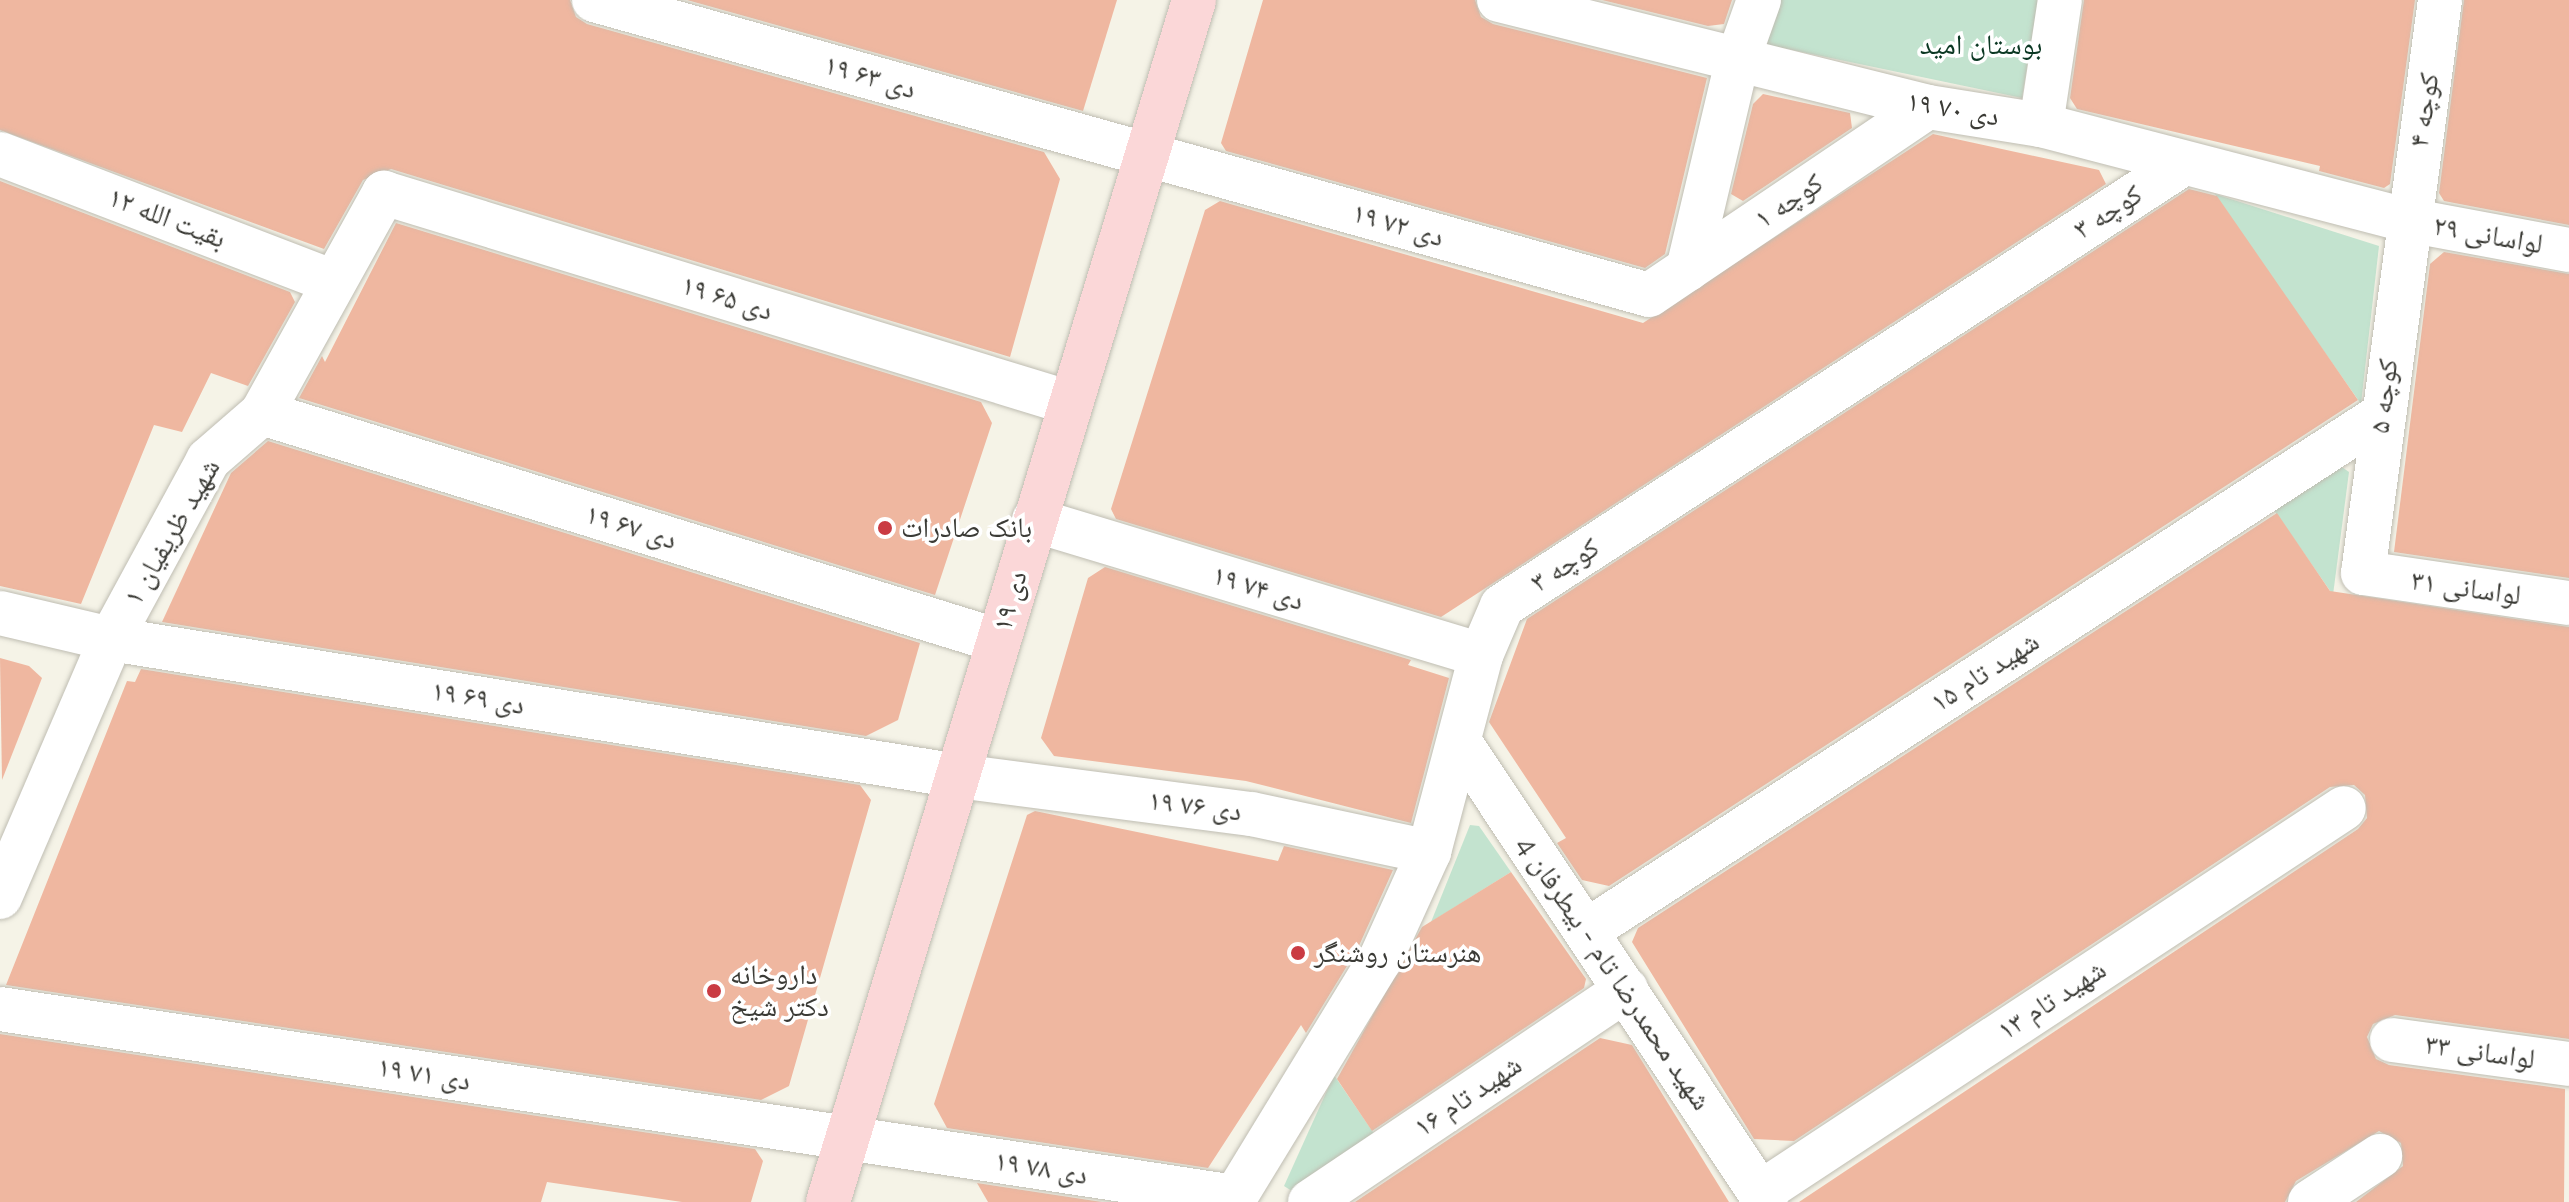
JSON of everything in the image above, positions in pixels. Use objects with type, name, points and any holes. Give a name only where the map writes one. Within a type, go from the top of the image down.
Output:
[{"type":"main road","name":"۱۹ دی","points":[[828,1202],[1194,0]]},
{"type":"street","name":"۱۹ دی ۶۳","points":[[594,0],[1146,154]]},
{"type":"street","name":"۱۹ دی ۷۰","points":[[1499,0],[1737,62],[1928,107],[2041,125],[2181,165],[2407,220]]},
{"type":"street","points":[[1688,269],[1737,62],[1759,0]]},
{"type":"street","points":[[2041,125],[2060,0]]},
{"type":"street","name":"کوچه ۴","points":[[2407,220],[2440,0]]},
{"type":"street","name":"کوچه ۱","points":[[1649,295],[1928,107]]},
{"type":"street","name":"بقیت الله ۱۲","points":[[0,154],[333,282]]},
{"type":"street","name":"۱۹ دی ۷۲","points":[[1146,154],[1649,295]]},
{"type":"street","name":"کوچه ۳","points":[[1233,1200],[1380,960],[1429,852],[1461,744],[1481,655],[1502,606],[2181,165]]},
{"type":"street","name":"شهید ظریفیان ۱","points":[[0,897],[111,639],[208,460],[262,413],[384,193]]},
{"type":"street","name":"۱۹ دی ۶۵","points":[[384,193],[1070,403]]},
{"type":"street","name":"لواسانی ۲۹","points":[[2407,220],[2569,250]]},
{"type":"street","name":"کوچه ۵","points":[[2363,573],[2407,220]]},
{"type":"street","name":"۱۹ دی ۶۷","points":[[262,413],[999,641]]},
{"type":"street","name":"شهید تام ۱۵","points":[[1588,930],[2382,415]]},
{"type":"street","name":"۱۹ دی ۷۴","points":[[1034,520],[1481,655]]},
{"type":"street","name":"لواسانی ۳۱","points":[[2363,573],[2569,603]]},
{"type":"street","name":"۱۹ دی ۶۹","points":[[0,613],[111,639],[958,776]]},
{"type":"street","name":"شهید محمدرضا تام - بیطرفان 4","points":[[1461,744],[1588,930],[1763,1197]]},
{"type":"street","name":"۱۹ دی ۷۶","points":[[958,776],[1252,814],[1429,852]]},
{"type":"street","name":"شهید تام ۱۳","points":[[1763,1197],[2344,808]]},
{"type":"street","name":"شهید تام ۱۶","points":[[1310,1202],[1626,990]]},
{"type":"street","name":"۱۹ دی ۷۱","points":[[0,1009],[847,1139]]},
{"type":"street","name":"لواسانی ۳۳","points":[[2392,1040],[2569,1064]]},
{"type":"street","name":"۱۹ دی ۷۸","points":[[847,1139],[1233,1200]]},
{"type":"street","points":[[2310,1202],[2380,1156]]},
{"type":"green space","name":"بوستان امید","points":[[1775,0],[2038,0],[2022,98],[1759,43]]},
{"type":"green space","points":[[2215,194],[2379,246],[2361,404],[2280,289]]},
{"type":"green space","points":[[2336,463],[2349,472],[2333,595],[2271,506]]},
{"type":"green space","points":[[1470,825],[1479,826],[1511,872],[1431,922]]},
{"type":"green space","points":[[1334,1075],[1377,1138],[1295,1193],[1284,1186]]},
{"type":"building","points":[[0,0],[570,0],[576,17],[587,24],[1044,152],[1060,179],[1010,357],[391,169],[363,180],[324,249],[0,130]]},
{"type":"building","points":[[687,0],[1117,0],[1083,111]]},
{"type":"building","points":[[1263,0],[1475,0],[1481,17],[1493,24],[1707,78],[1665,254],[1645,268],[1226,151],[1221,143]]},
{"type":"building","points":[[1602,0],[1732,0],[1724,24],[1708,26]]},
{"type":"building","points":[[2084,0],[2415,0],[2390,184],[2384,188],[2319,171],[2320,166],[2077,109],[2070,98]]},
{"type":"building","points":[[2464,0],[2569,0],[2569,225],[2444,201],[2439,193]]},
{"type":"building","points":[[1763,94],[1850,113],[1852,128],[1743,201],[1731,194],[1753,104]]},
{"type":"building","points":[[1933,134],[2099,170],[2106,184],[1441,617],[1116,519],[1111,509],[1205,210],[1220,201],[1643,323]]},
{"type":"building","points":[[0,181],[290,292],[295,302],[248,386],[211,373],[182,432],[154,425],[81,604],[0,586]]},
{"type":"building","points":[[2189,189],[2217,196],[2358,400],[1609,886],[1582,880],[1557,843],[1566,838],[1489,722],[1527,619]]},
{"type":"building","points":[[396,223],[981,402],[992,423],[935,595],[299,398],[322,356],[325,362]]},
{"type":"building","points":[[2444,252],[2569,274],[2569,578],[2394,552],[2430,264]]},
{"type":"building","points":[[268,441],[920,643],[898,720],[866,736],[162,622],[231,473]]},
{"type":"building","points":[[2277,513],[2330,591],[2569,627],[2569,1039],[2395,1015],[2373,1024],[2367,1037],[2376,1059],[2389,1065],[2565,1089],[2564,1202],[2356,1202],[2403,1166],[2401,1143],[2379,1131],[2296,1181],[2285,1202],[1799,1202],[2358,829],[2367,818],[2365,795],[2354,785],[2330,787],[1794,1141],[1754,1139],[1632,942],[1638,928]]},
{"type":"building","points":[[1105,567],[1411,660],[1408,665],[1449,678],[1411,823],[1246,781],[1054,756],[1041,738],[1088,578]]},
{"type":"building","points":[[0,658],[29,666],[42,678],[2,780]]},
{"type":"building","points":[[141,669],[860,785],[871,800],[789,1086],[761,1100],[6,985],[127,681],[135,682]]},
{"type":"building","points":[[1035,811],[1278,861],[1284,846],[1393,870],[1358,948],[1306,1033],[1301,1025],[1208,1168],[947,1128],[934,1104],[1027,815]]},
{"type":"building","points":[[1511,872],[1586,979],[1584,988],[1372,1131],[1337,1079],[1422,927]]},
{"type":"building","points":[[0,1034],[755,1149],[763,1161],[751,1202],[682,1202],[547,1182],[541,1202],[0,1202]]},
{"type":"building","points":[[1600,1038],[1632,1045],[1729,1202],[1355,1202]]},
{"type":"building","points":[[977,1183],[1102,1202],[988,1202]]},
{"type":"place","name":"بانک صادرات","points":[[885,528]]},
{"type":"place","name":"هنرستان روشنگر","points":[[1298,953]]},
{"type":"place","name":"داروخانه دکتر شیخ","points":[[714,991]]}]
